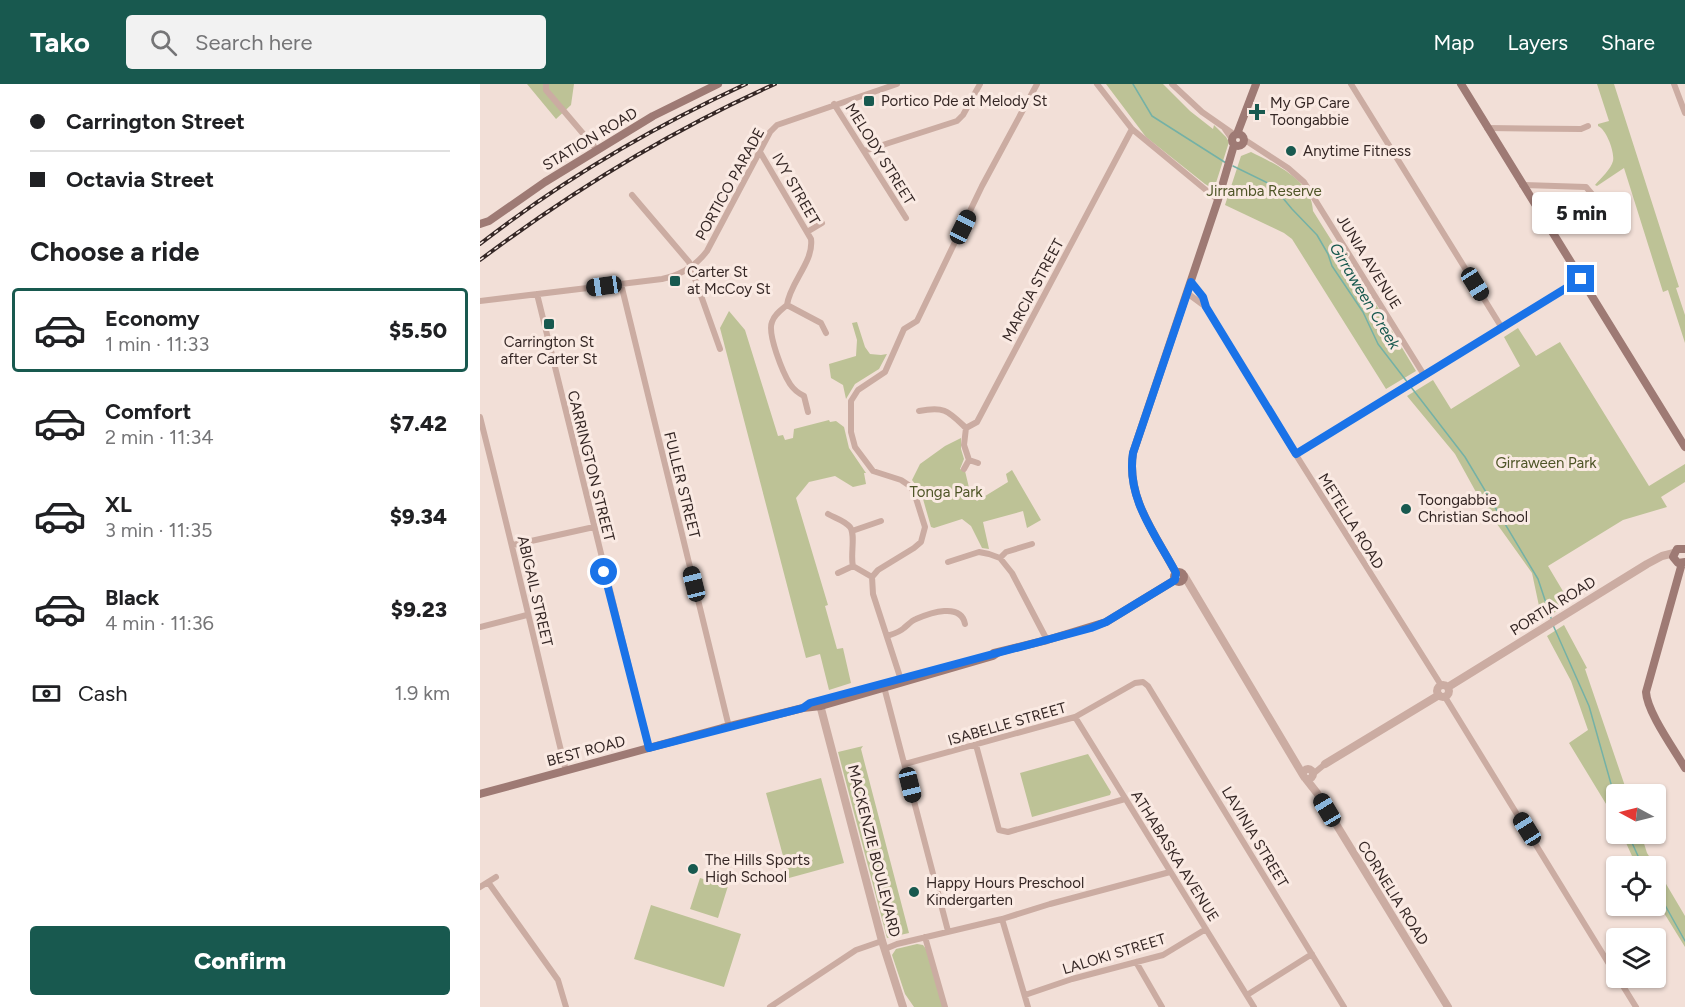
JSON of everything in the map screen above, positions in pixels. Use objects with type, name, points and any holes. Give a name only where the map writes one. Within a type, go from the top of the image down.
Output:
[{"type":"main road","name":"STATION ROAD","points":[[480,224],[489,221],[545,182],[653,116],[718,84]]},
{"type":"main road","name":"CORNELIA ROAD","points":[[1180,577],[1135,497],[1131,470],[1133,453],[1256,84]]},
{"type":"main road","points":[[1461,84],[1521,185],[1685,447]]},
{"type":"main road","points":[[1685,548],[1677,549],[1674,553],[1675,561],[1684,563],[1646,692],[1646,700],[1685,768]]},
{"type":"main road","name":"BEST ROAD","points":[[480,794],[820,704],[1106,622],[1180,577]]},
{"type":"street","points":[[546,84],[546,90],[597,150]]},
{"type":"street","name":"PORTICO PARADE","points":[[691,268],[707,251],[770,132],[777,125],[897,84]]},
{"type":"street","points":[[864,151],[957,121],[963,115],[980,84]]},
{"type":"street","points":[[901,680],[873,594],[872,577],[878,570],[921,542],[925,527],[912,488],[901,480],[873,471],[855,447],[851,432],[850,408],[853,395],[885,372],[904,329],[917,321],[982,186],[1037,84]]},
{"type":"street","points":[[1097,84],[1132,129],[1218,200]]},
{"type":"street","name":"JUNIA AVENUE","points":[[1172,84],[1202,112],[1224,128],[1237,143],[1256,148],[1288,168],[1304,182],[1424,375]]},
{"type":"street","points":[[1351,84],[1502,328]]},
{"type":"street","points":[[1674,84],[1685,113]]},
{"type":"street","name":"MELODY STREET","points":[[834,104],[906,218]]},
{"type":"street","points":[[1487,128],[1581,129],[1588,126]]},
{"type":"street","name":"MARCIA STREET","points":[[966,428],[977,422],[1132,129]]},
{"type":"street","name":"IVY STREET","points":[[760,152],[811,238],[811,251],[788,296],[787,305],[774,317],[770,325],[772,339],[784,372],[795,391],[804,396],[808,412]]},
{"type":"street","points":[[1521,185],[1586,187],[1597,200]]},
{"type":"street","points":[[632,195],[685,255],[720,349]]},
{"type":"street","points":[[807,232],[822,223]]},
{"type":"street","points":[[480,301],[662,279],[691,268]]},
{"type":"street","points":[[1296,454],[1581,279]]},
{"type":"street","name":"METELLA ROAD","points":[[1191,282],[1203,297],[1206,307],[1296,454],[1445,686]]},
{"type":"street","name":"FULLER STREET","points":[[621,284],[729,727]]},
{"type":"street","name":"METELLA ROAD","points":[[1187,293],[1206,307]]},
{"type":"street","name":"CARRINGTON STREET","points":[[537,294],[649,748]]},
{"type":"street","points":[[787,305],[821,323],[826,333]]},
{"type":"street","points":[[918,411],[943,409],[952,414],[966,428],[964,445],[969,460],[964,469]]},
{"type":"street","name":"ABIGAIL STREET","points":[[480,417],[513,545],[566,771]]},
{"type":"street","points":[[969,460],[978,463]]},
{"type":"street","points":[[828,514],[850,527],[853,535],[851,557],[853,566],[872,577]]},
{"type":"street","points":[[852,531],[881,521]]},
{"type":"street","points":[[513,545],[594,527]]},
{"type":"street","points":[[1000,558],[1006,552],[1032,544]]},
{"type":"street","points":[[948,562],[979,552],[1000,558],[1012,573],[1047,640]]},
{"type":"street","name":"PORTIA ROAD","points":[[1445,686],[1654,560],[1674,553]]},
{"type":"street","points":[[838,573],[853,566]]},
{"type":"street","name":"CORNELIA ROAD","points":[[1180,577],[1202,608],[1291,753],[1308,774],[1317,793],[1448,1007]]},
{"type":"street","points":[[887,636],[903,630],[914,620],[946,611],[963,615],[965,624]]},
{"type":"street","points":[[480,627],[528,615]]},
{"type":"street","name":"ISABELLE STREET","points":[[905,764],[1075,717],[1135,683],[1143,682]]},
{"type":"street","name":"LAVINIA STREET","points":[[1143,682],[1148,686],[1344,1007]]},
{"type":"street","points":[[883,685],[948,931]]},
{"type":"street","points":[[1445,686],[1437,689],[1606,959]]},
{"type":"street","points":[[1308,774],[1442,696]]},
{"type":"street","name":"MACKENZIE BOULEVARD","points":[[820,704],[884,945],[903,1007]]},
{"type":"street","name":"ATHABASKA AVENUE","points":[[1075,717],[1254,1007]]},
{"type":"street","points":[[976,745],[999,830],[1008,832],[1125,799]]},
{"type":"street","points":[[770,1007],[856,950],[1002,919],[1050,903],[1170,872]]},
{"type":"street","points":[[480,887],[496,878]]},
{"type":"street","points":[[488,882],[558,980],[563,1006]]},
{"type":"street","points":[[1002,919],[1028,1007]]},
{"type":"street","name":"LALOKI STREET","points":[[1025,995],[1072,979],[1168,953],[1206,929]]},
{"type":"street","name":"MACKENZIE BOULEVARD","points":[[925,937],[945,1007]]},
{"type":"street","points":[[1247,995],[1312,954]]},
{"type":"street","points":[[1136,962],[1162,1007]]},
{"type":"street","points":[[1624,988],[1636,1007]]},
{"type":"green space","points":[[527,84],[574,84],[571,105],[556,119]]},
{"type":"green space","name":"Jirramba Reserve","points":[[1106,84],[1163,84],[1190,111],[1213,129],[1214,125],[1229,142],[1215,186],[1210,187],[1205,184],[1146,137]]},
{"type":"green space","points":[[1597,84],[1614,84],[1679,287],[1676,288],[1685,315],[1685,343],[1668,290],[1663,292],[1624,168],[1597,186],[1595,185],[1613,161],[1607,136],[1598,126],[1598,124],[1609,121]]},
{"type":"green space","name":"Jirramba Reserve","points":[[1251,152],[1291,174],[1306,190],[1313,211],[1365,294],[1374,301],[1416,371],[1386,389],[1292,239],[1225,205],[1241,156]]},
{"type":"green space","points":[[729,311],[745,330],[778,436],[783,435],[785,440],[793,438],[794,429],[829,420],[830,422],[836,421],[844,427],[849,448],[866,473],[864,473],[866,484],[853,487],[835,476],[809,482],[796,498],[828,605],[825,606],[837,649],[843,648],[851,683],[829,690],[820,654],[806,658],[720,328]]},
{"type":"green space","points":[[857,322],[865,347],[870,354],[887,354],[879,369],[855,384],[846,399],[843,385],[831,378],[829,364],[856,356],[857,340],[852,323]]},
{"type":"green space","name":"Girraween Park","points":[[1518,328],[1536,356],[1560,342],[1649,486],[1685,464],[1685,482],[1661,497],[1667,507],[1623,520],[1548,566],[1570,603],[1542,620],[1532,573],[1482,503],[1455,454],[1407,396],[1433,380],[1451,409],[1520,366],[1504,337]]},
{"type":"green space","name":"Tonga Park","points":[[961,438],[964,459],[960,469],[965,471],[971,496],[977,501],[1008,482],[1006,474],[1012,470],[1041,520],[1027,528],[1023,511],[983,522],[989,549],[982,548],[971,526],[962,519],[931,527],[921,492],[912,480],[920,464],[945,446]]},
{"type":"green space","points":[[1564,625],[1587,668],[1585,669],[1624,784],[1606,784],[1606,804],[1569,743],[1588,730],[1571,681],[1547,636]]},
{"type":"green space","points":[[863,746],[861,749],[909,933],[887,938],[838,752]]},
{"type":"green space","points":[[1088,754],[1111,792],[1110,795],[1032,817],[1020,773]]},
{"type":"green space","points":[[821,778],[844,863],[789,878],[766,793]]},
{"type":"green space","points":[[1627,844],[1644,844],[1649,856],[1632,856]]},
{"type":"green space","points":[[700,878],[728,886],[718,918],[690,909]]},
{"type":"green space","points":[[1666,884],[1685,916],[1685,947],[1666,916]]},
{"type":"green space","points":[[651,905],[741,934],[724,987],[634,959]]},
{"type":"green space","points":[[917,944],[923,945],[926,949],[943,1007],[914,1007],[905,994],[892,955],[896,949]]},
{"type":"waterway","name":"Girraween Creek","points":[[1133,84],[1152,116],[1226,163]]},
{"type":"waterway","name":"Girraween Creek","points":[[1233,166],[1272,185],[1317,235],[1332,266],[1363,312],[1378,344],[1408,383]]},
{"type":"waterway","name":"Girraween Creek","points":[[1411,387],[1465,457],[1538,579],[1552,621]]},
{"type":"waterway","name":"Girraween Creek","points":[[1553,625],[1589,706],[1611,784]]},
{"type":"waterway","name":"Girraween Creek","points":[[1633,844],[1638,856]]},
{"type":"waterway","name":"Girraween Creek","points":[[1666,907],[1685,941]]},
{"type":"railway","points":[[480,244],[543,198],[608,156],[746,84]]},
{"type":"railway","points":[[480,260],[586,186],[660,142],[775,84]]},
{"type":"place","name":"Portico Pde at Melody St","points":[[869,101]]},
{"type":"place","name":"My GP Care Toongabbie","points":[[1257,112]]},
{"type":"place","name":"Anytime Fitness","points":[[1291,151]]},
{"type":"place","name":"Carter St at McCoy St","points":[[675,281]]},
{"type":"place","name":"Carrington St after Carter St","points":[[549,324]]},
{"type":"place","name":"Toongabbie Christian School","points":[[1406,509]]},
{"type":"place","name":"The Hills Sports High School","points":[[693,869]]},
{"type":"place","name":"Happy Hours Preschool Kindergarten","points":[[914,892]]},
{"type":"route","points":[[604,572],[649,748],[803,708],[810,703],[969,659],[1091,628],[1106,622],[1175,580],[1176,573],[1135,497],[1131,470],[1133,453],[1191,282],[1203,297],[1206,307],[1296,454],[1581,279]]}]
